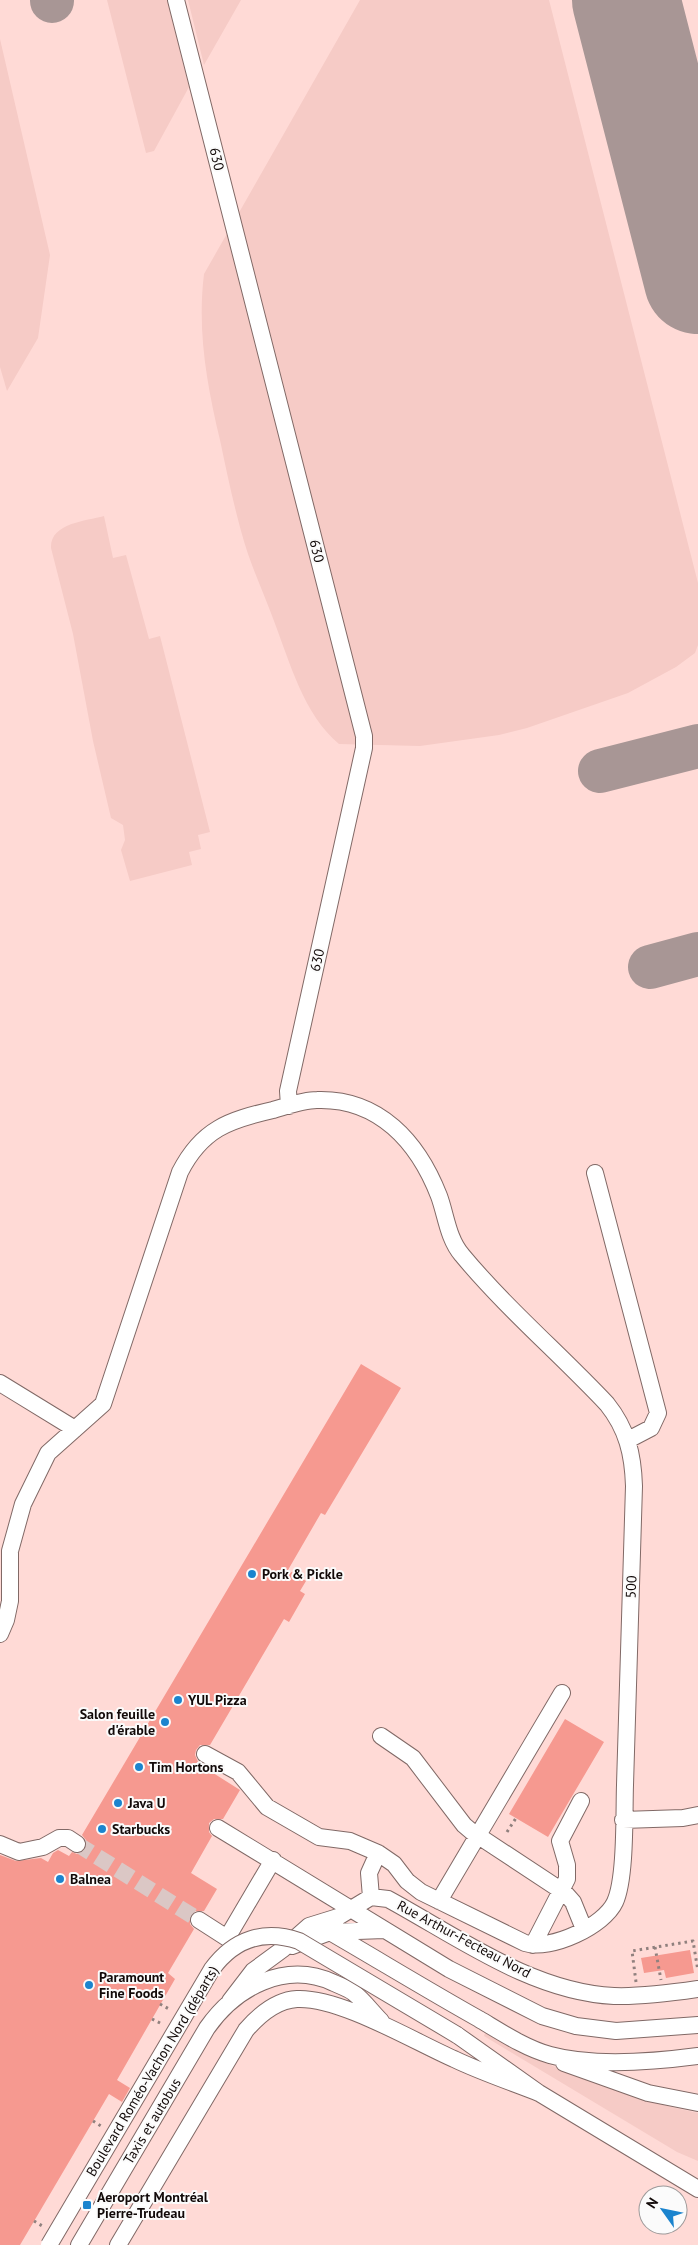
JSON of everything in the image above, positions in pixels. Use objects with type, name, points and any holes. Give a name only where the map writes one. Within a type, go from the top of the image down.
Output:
[{"type":"street","name":"630","points":[[176,0],[364,736],[364,748],[290,1082],[289,1106]]},
{"type":"street","name":"500","points":[[0,1634],[6,1620],[10,1601],[10,1551],[23,1504],[48,1454],[103,1404],[178,1177],[190,1154],[205,1137],[220,1126],[240,1118],[316,1100],[341,1102],[378,1114],[393,1125],[420,1158],[428,1171],[458,1250],[614,1412],[628,1440],[633,1463],[634,1486],[619,1889],[615,1902],[607,1915],[584,1929]]},
{"type":"street","points":[[595,1173],[658,1413],[651,1428],[628,1440]]},
{"type":"street","points":[[0,1382],[75,1429]]},
{"type":"street","points":[[439,1901],[562,1693]]},
{"type":"street","points":[[205,1754],[238,1772],[267,1807],[319,1837],[350,1841],[378,1853],[394,1864],[413,1887],[533,1946],[552,1943],[584,1929],[572,1902],[562,1891],[464,1825],[414,1758],[381,1736]]},
{"type":"street","points":[[533,1946],[562,1891],[568,1872],[560,1841],[581,1802]]},
{"type":"street","points":[[623,1820],[670,1819],[698,1815]]},
{"type":"street","points":[[218,1828],[273,1860],[384,1930],[473,1982],[529,2010],[560,2022],[596,2030],[616,2031],[698,2025]]},
{"type":"street","points":[[0,1844],[19,1852],[43,1847],[59,1838],[68,1838],[76,1844]]},
{"type":"street","points":[[283,1949],[309,1926],[338,1917],[371,1898],[369,1872],[378,1853]]},
{"type":"street","points":[[199,1920],[227,1938],[273,1860]]},
{"type":"street","name":"Rue Arthur-Fecteau Nord","points":[[371,1898],[388,1899],[512,1967],[567,1988],[593,1994],[628,1996],[698,1989]]},
{"type":"street","points":[[283,1949],[330,1932],[384,1930]]},
{"type":"street","points":[[330,1932],[530,2047],[569,2065],[638,2090],[698,2103]]},
{"type":"street","name":"Boulevard Roméo-Vachon Nord (départs)","points":[[49,2245],[212,1969],[227,1951],[237,1944],[260,1936],[284,1936],[299,1941],[457,2035],[539,2093]]},
{"type":"street","name":"Taxis et autobus","points":[[79,2245],[207,2028],[254,1971],[283,1949]]},
{"type":"street","name":"Taxis et autobus","points":[[230,2001],[244,1991],[284,1975],[311,1975],[326,1979],[353,1992],[386,2026]]},
{"type":"street","points":[[118,2245],[239,2041],[263,2014],[285,2001],[309,1999],[338,2006],[386,2026],[454,2059],[539,2093],[696,2189]]},
{"type":"street","points":[[530,2047],[550,2055],[598,2060],[648,2061],[698,2056]]},
{"type":"path","points":[[507,1832],[516,1818]]},
{"type":"path","points":[[636,1983],[632,1951],[694,1941],[698,1971]]},
{"type":"path","points":[[655,1947],[660,1962],[661,1983]]},
{"type":"shaded area","points":[[0,0],[698,0],[698,2245],[0,2245]]},
{"type":"shaded area","points":[[107,0],[167,0],[189,87],[154,151],[146,153]]},
{"type":"shaded area","points":[[188,0],[241,0],[204,65]]},
{"type":"shaded area","points":[[360,0],[549,0],[698,583],[698,645],[695,653],[676,667],[628,693],[527,728],[499,735],[420,746],[339,744],[316,718],[307,703],[292,671],[244,540],[232,497],[204,358],[202,295],[204,274]]},
{"type":"shaded area","points":[[0,39],[50,255],[38,338],[7,391],[0,367]]},
{"type":"shaded area","points":[[104,516],[113,558],[126,555],[149,639],[160,636],[210,832],[198,835],[201,849],[189,852],[192,865],[130,881],[121,850],[125,840],[123,825],[111,818],[93,741],[73,634],[51,548],[52,540],[56,533],[63,528],[70,524]]},
{"type":"shaded area","points":[[485,2033],[536,2059],[589,2081],[670,2107],[698,2113],[698,2161],[677,2152],[484,2036]]},
{"type":"building","points":[[361,1364],[401,1388],[325,1515],[321,1513],[288,1570],[306,1581],[300,1591],[305,1594],[289,1622],[284,1619],[210,1745],[200,1745],[196,1750],[195,1755],[199,1764],[240,1790],[223,1819],[214,1819],[209,1823],[209,1832],[212,1836],[191,1873],[217,1889],[204,1911],[195,1911],[190,1915],[190,1924],[194,1929],[168,1973],[175,1979],[117,2080],[130,2088],[122,2102],[109,2094],[20,2245],[0,2245],[0,1855],[16,1861],[41,1858],[48,1862],[53,1853],[58,1850],[69,1856],[72,1852],[77,1854],[85,1850],[86,1840],[82,1835]]},
{"type":"building","points":[[565,1719],[604,1742],[548,1837],[509,1814]]},
{"type":"building","points":[[690,1950],[694,1973],[666,1978],[664,1970],[644,1973],[641,1958]]},
{"type":"taxiway","points":[[600,771],[698,746]]},
{"type":"taxiway","points":[[650,967],[698,954]]},
{"type":"runway","points":[[626,0],[698,280]]},
{"type":"tunnel","points":[[77,1844],[199,1920]]},
{"type":"place","name":"Pork & Pickle","points":[[252,1574]]},
{"type":"place","name":"YUL Pizza","points":[[178,1700]]},
{"type":"place","name":"Salon feuille d'érable","points":[[165,1722]]},
{"type":"place","name":"Tim Hortons","points":[[139,1767]]},
{"type":"place","name":"Java U","points":[[118,1803]]},
{"type":"place","name":"Starbucks","points":[[102,1829]]},
{"type":"place","name":"Balnea","points":[[60,1879]]},
{"type":"place","name":"Paramount Fine Foods","points":[[89,1985]]},
{"type":"place","name":"Aeroport Montréal Pierre-Trudeau","points":[[87,2205]]}]
